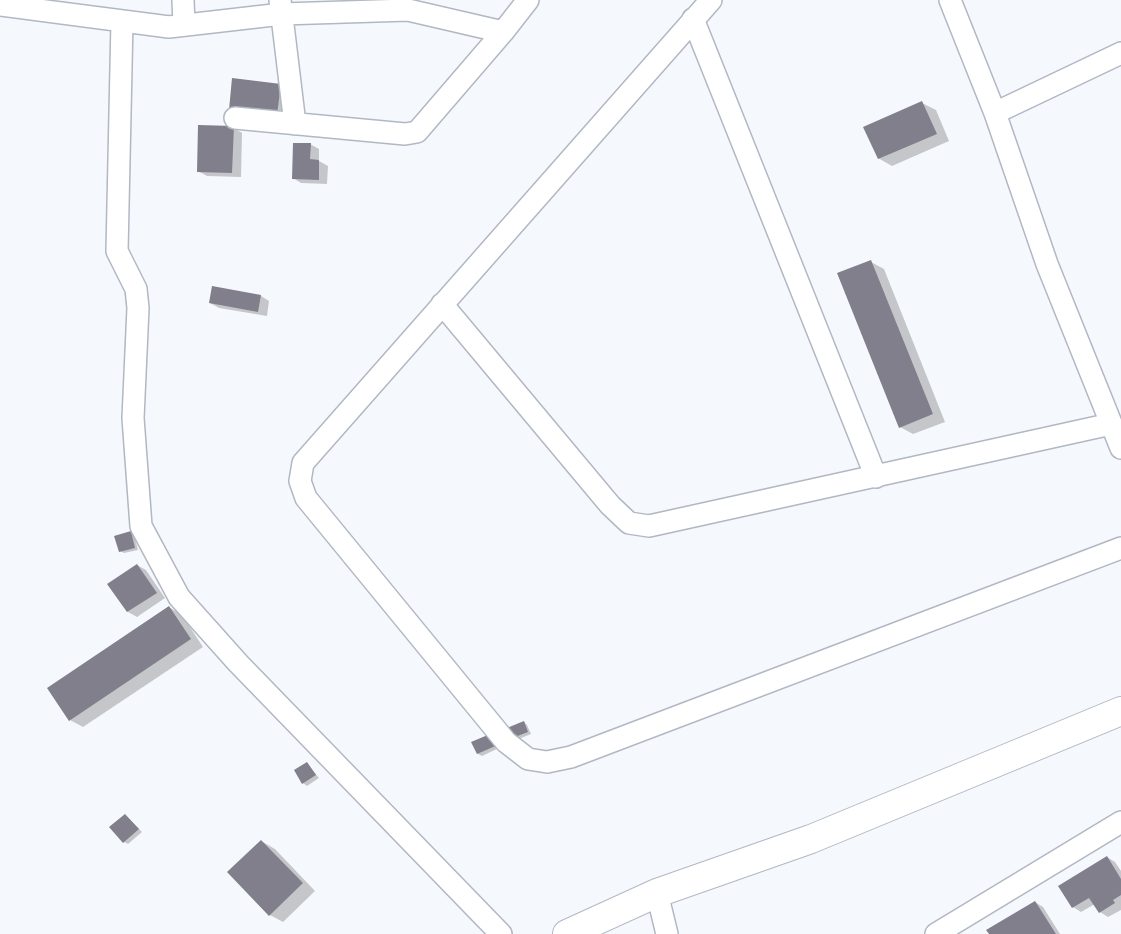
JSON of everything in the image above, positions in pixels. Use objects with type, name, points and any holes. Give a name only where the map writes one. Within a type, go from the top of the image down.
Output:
[{"type":"street","points":[[183,0],[184,25]]},
{"type":"street","points":[[235,118],[405,134],[417,132],[528,0]]},
{"type":"street","points":[[711,0],[303,463],[300,481],[306,498],[506,742],[528,759],[547,762],[571,757],[1121,548]]},
{"type":"street","points":[[950,0],[995,113],[1048,264],[1121,448]]},
{"type":"street","points":[[0,5],[168,26],[184,25],[281,7],[408,10],[503,32]]},
{"type":"street","points":[[281,7],[295,124]]},
{"type":"street","points":[[122,20],[117,251],[136,289],[138,308],[133,418],[141,526],[179,597],[238,663],[502,934]]},
{"type":"street","points":[[693,20],[876,477]]},
{"type":"street","points":[[995,113],[1121,52]]},
{"type":"street","points":[[442,304],[610,505],[629,523],[649,526],[1111,424]]},
{"type":"street","points":[[566,934],[657,893],[811,839],[1121,711]]},
{"type":"street","points":[[936,934],[1121,822]]},
{"type":"street","points":[[657,893],[667,934]]},
{"type":"building","points":[[232,78],[281,84],[277,115],[229,110]]},
{"type":"building","points":[[922,101],[937,134],[878,159],[863,127]]},
{"type":"building","points":[[198,125],[234,126],[232,173],[197,172]]},
{"type":"building","points":[[293,143],[311,143],[310,159],[319,160],[319,180],[292,179]]},
{"type":"building","points":[[871,260],[933,414],[899,428],[837,273]]},
{"type":"building","points":[[212,286],[261,295],[258,312],[209,303]]},
{"type":"building","points":[[131,531],[135,548],[119,552],[114,536]]},
{"type":"building","points":[[137,564],[157,593],[127,612],[107,584]]},
{"type":"building","points":[[169,606],[191,639],[69,721],[47,688]]},
{"type":"building","points":[[524,721],[528,732],[507,740],[502,730]]},
{"type":"building","points":[[495,732],[500,744],[477,754],[471,742]]},
{"type":"building","points":[[307,762],[316,775],[302,784],[294,770]]},
{"type":"building","points":[[125,814],[139,829],[123,843],[109,827]]},
{"type":"building","points":[[261,840],[303,883],[269,916],[227,872]]},
{"type":"building","points":[[1107,856],[1121,879],[1121,895],[1113,900],[1115,903],[1099,913],[1089,898],[1072,908],[1058,886]]},
{"type":"building","points":[[1035,901],[1056,934],[989,934],[986,930]]}]
